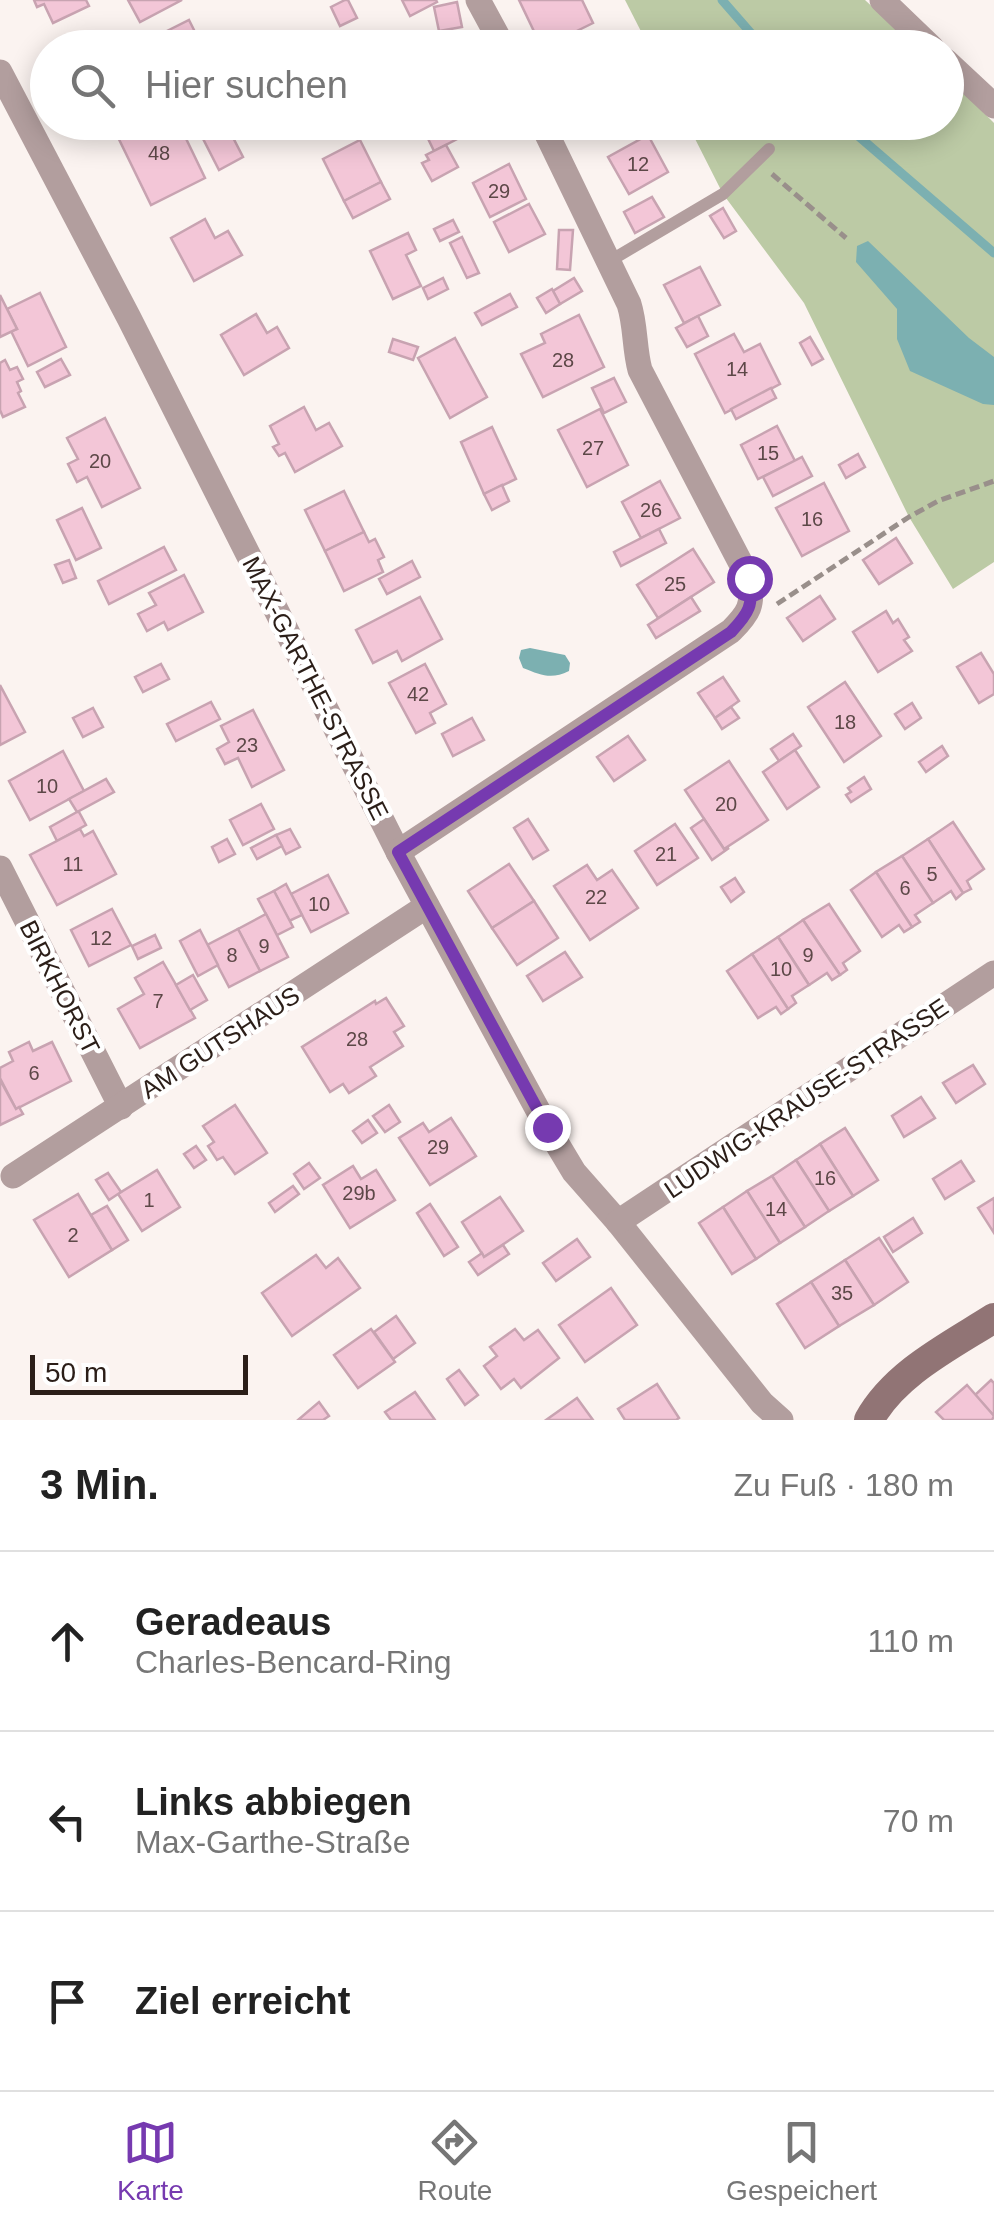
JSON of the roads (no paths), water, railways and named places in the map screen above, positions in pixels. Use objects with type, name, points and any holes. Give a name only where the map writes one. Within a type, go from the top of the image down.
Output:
[{"type":"main road","points":[[869,1420],[892,1389],[921,1365],[994,1318]]},
{"type":"street","points":[[478,0],[494,30]]},
{"type":"street","points":[[882,0],[913,30]]},
{"type":"street","name":"MAX-GARTHE-STRASSE","points":[[0,72],[30,129]]},
{"type":"street","points":[[964,78],[994,106]]},
{"type":"street","name":"MAX-GARTHE-STRASSE","points":[[36,140],[398,852],[565,1157],[762,1414]]},
{"type":"street","points":[[398,852],[731,632],[747,614],[752,595],[749,578],[640,370],[630,304],[550,140]]},
{"type":"street","name":"BIRKHORST","points":[[0,868],[121,1107]]},
{"type":"street","name":"AM GUTSHAUS","points":[[13,1176],[427,906]]},
{"type":"street","name":"LUDWIG-KRAUSE-STRASSE","points":[[618,1222],[994,973]]},
{"type":"lane","points":[[608,262],[723,194],[769,149]]},
{"type":"water","points":[[868,241],[994,357],[994,405],[983,404],[910,371],[897,339],[897,309],[856,262],[857,246]]},
{"type":"water","points":[[530,648],[565,655],[569,671],[551,676],[523,668],[521,650]]},
{"type":"waterway","points":[[722,0],[748,30]]},
{"type":"waterway","points":[[863,140],[994,253]]}]
